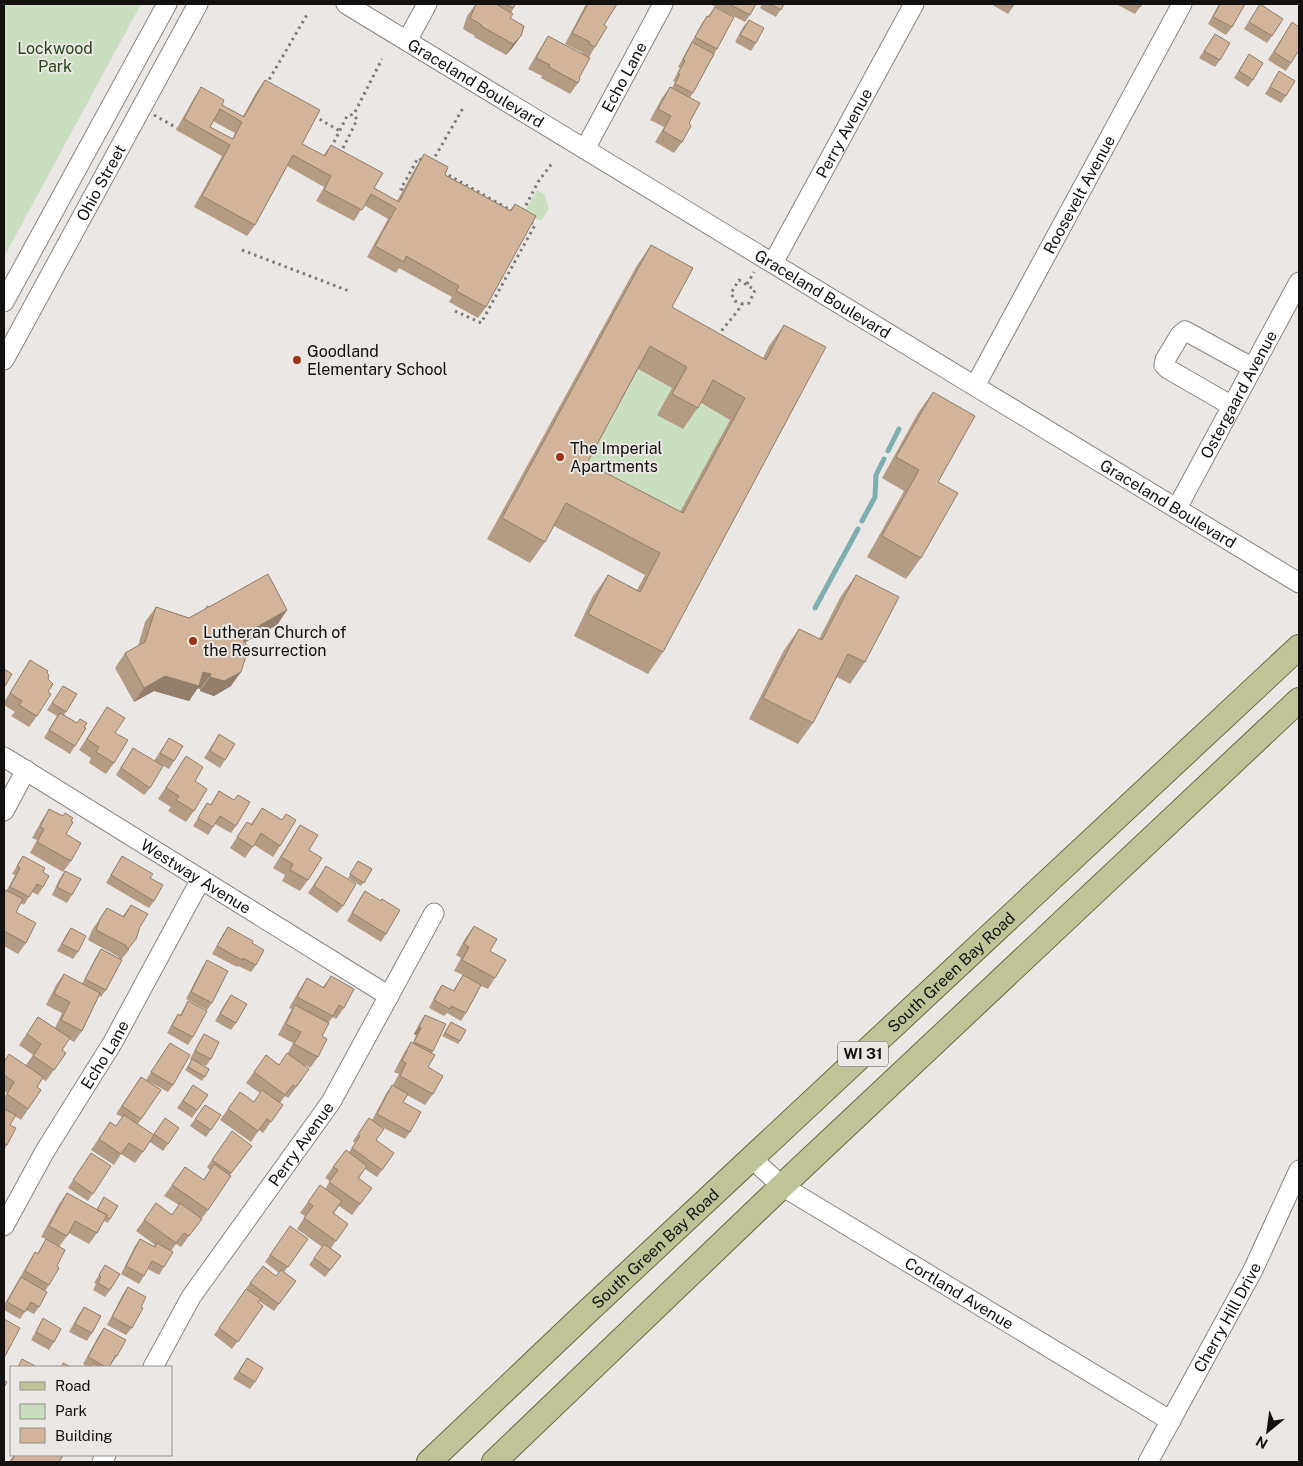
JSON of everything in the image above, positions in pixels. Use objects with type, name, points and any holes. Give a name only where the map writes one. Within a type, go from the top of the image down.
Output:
[{"type":"main road","name":"South Green Bay Road","points":[[430,1462],[751,1158],[1299,647]]},
{"type":"main road","name":"WI 31","points":[[494,1462],[782,1186],[1299,700]]},
{"type":"street","name":"Ohio Street","points":[[4,302],[167,4]]},
{"type":"street","name":"Ohio Street","points":[[4,360],[198,4]]},
{"type":"street","name":"Graceland Boulevard","points":[[346,4],[1299,583]]},
{"type":"street","points":[[407,41],[427,4]]},
{"type":"street","name":"Echo Lane","points":[[585,149],[663,4]]},
{"type":"street","name":"Perry Avenue","points":[[773,263],[914,4]]},
{"type":"street","name":"Roosevelt Avenue","points":[[975,386],[1182,4]]},
{"type":"street","points":[[71,179],[95,192]]},
{"type":"street","name":"Ostergaard Avenue","points":[[1177,508],[1299,282]]},
{"type":"street","points":[[1232,406],[1168,369],[1164,365],[1165,360],[1180,335],[1185,331],[1253,368]]},
{"type":"street","name":"Westway Avenue","points":[[4,757],[389,996]]},
{"type":"street","points":[[4,811],[26,770]]},
{"type":"street","name":"Echo Lane","points":[[4,1226],[45,1150],[113,1042],[202,879]]},
{"type":"street","name":"Perry Avenue","points":[[154,1366],[192,1297],[331,1102],[434,913]]},
{"type":"street","name":"Cortland Avenue","points":[[751,1158],[782,1186],[1171,1421]]},
{"type":"street","name":"Cherry Hill Drive","points":[[1148,1462],[1253,1270],[1299,1170]]},
{"type":"path","points":[[264,88],[308,13]]},
{"type":"path","points":[[331,148],[347,116],[354,114],[382,59]]},
{"type":"path","points":[[141,108],[178,128]]},
{"type":"path","points":[[403,190],[401,189],[418,158],[431,164],[463,108]]},
{"type":"path","points":[[306,112],[340,130]]},
{"type":"path","points":[[335,162],[357,120],[354,114]]},
{"type":"path","points":[[439,169],[520,216],[538,182],[553,162]]},
{"type":"path","points":[[456,311],[481,323],[535,224],[528,220]]},
{"type":"path","points":[[242,250],[349,291]]},
{"type":"path","points":[[716,340],[742,304],[749,303],[755,290],[739,280],[731,293],[735,301],[742,304]]},
{"type":"green space","name":"Lockwood Park","points":[[4,4],[141,4],[4,257]]},
{"type":"green space","points":[[537,190],[544,194],[549,209],[541,221],[524,213]]},
{"type":"green space","points":[[635,368],[672,388],[657,415],[698,402],[730,420],[668,535],[572,484]]},
{"type":"building","points":[[476,4],[496,4],[513,14],[510,18],[524,26],[521,36],[513,44],[481,26],[470,18]]},
{"type":"building","points":[[505,4],[516,4],[513,8]]},
{"type":"building","points":[[588,4],[617,4],[604,25],[607,27],[595,47],[589,44],[590,42],[572,33]]},
{"type":"building","points":[[729,4],[756,4],[750,15]]},
{"type":"building","points":[[770,4],[784,4],[781,10]]},
{"type":"building","points":[[1220,4],[1245,4],[1232,27],[1213,17]]},
{"type":"building","points":[[1260,4],[1283,19],[1272,36],[1249,22]]},
{"type":"building","points":[[715,7],[734,17],[717,49],[695,37],[707,16],[709,17]]},
{"type":"building","points":[[749,20],[764,28],[756,43],[740,35]]},
{"type":"building","points":[[1292,22],[1299,27],[1299,50],[1291,63],[1274,52]]},
{"type":"building","points":[[1215,34],[1230,43],[1220,60],[1204,51]]},
{"type":"building","points":[[548,36],[590,58],[578,83],[536,58]]},
{"type":"building","points":[[692,42],[714,54],[693,93],[675,84],[680,74],[678,73],[685,61],[683,60]]},
{"type":"building","points":[[1249,54],[1263,63],[1253,80],[1239,71]]},
{"type":"building","points":[[1279,71],[1295,81],[1286,96],[1270,87]]},
{"type":"building","points":[[265,80],[320,110],[302,144],[325,156],[331,145],[383,173],[374,188],[399,202],[424,154],[448,167],[445,175],[511,211],[515,204],[536,216],[486,307],[456,291],[459,286],[406,256],[404,262],[375,246],[396,208],[371,194],[362,210],[324,190],[331,176],[293,155],[255,225],[202,196],[230,145],[184,119],[201,87],[224,100],[222,105],[244,117]],"holes":[[[220,109],[242,122],[233,139],[210,127]]]},
{"type":"building","points":[[670,87],[700,103],[689,123],[691,126],[682,142],[663,131],[671,116],[658,109]]},
{"type":"building","name":"The Imperial Apartments","points":[[651,245],[693,268],[672,307],[766,360],[784,325],[826,347],[663,652],[588,614],[608,575],[640,592],[660,553],[566,503],[545,542],[502,518]],"holes":[[[650,346],[687,367],[672,394],[698,408],[713,380],[745,398],[683,513],[587,463]]]},
{"type":"building","points":[[933,392],[975,416],[938,482],[958,493],[921,558],[882,536],[919,470],[896,457]]},
{"type":"building","name":"Lutheran Church of the Resurrection","points":[[268,574],[287,610],[241,636],[247,646],[241,672],[224,681],[210,677],[211,674],[203,672],[199,686],[165,676],[144,688],[125,653],[145,642],[156,607],[189,618],[207,608],[207,606],[209,607]]},
{"type":"building","points":[[856,575],[899,597],[865,662],[848,654],[813,723],[763,698],[799,629],[822,640]]},
{"type":"building","points":[[30,660],[48,671],[48,679],[53,684],[48,692],[51,694],[37,716],[19,705],[22,701],[10,693]]},
{"type":"building","points":[[4,669],[12,674],[4,688]]},
{"type":"building","points":[[63,686],[77,694],[66,712],[52,703]]},
{"type":"building","points":[[107,707],[125,718],[115,733],[128,740],[114,763],[96,752],[99,747],[87,739]]},
{"type":"building","points":[[60,713],[77,723],[80,719],[87,723],[75,746],[49,730]]},
{"type":"building","points":[[219,734],[235,744],[225,760],[210,751]]},
{"type":"building","points":[[169,738],[183,746],[174,761],[160,753]]},
{"type":"building","points":[[133,748],[163,766],[150,788],[121,768]]},
{"type":"building","points":[[186,756],[203,767],[195,781],[207,789],[194,811],[176,800],[179,796],[166,788]]},
{"type":"building","points":[[219,791],[234,800],[238,795],[250,802],[236,826],[220,816],[213,827],[198,818],[207,803],[211,805]]},
{"type":"building","points":[[262,808],[282,820],[286,814],[296,820],[280,846],[261,833],[253,847],[237,837],[247,822],[252,825]]},
{"type":"building","points":[[49,809],[63,816],[65,813],[73,818],[71,821],[73,822],[66,834],[81,843],[71,861],[37,842],[44,829],[40,827]]},
{"type":"building","points":[[300,825],[318,835],[309,850],[322,858],[308,880],[290,870],[293,864],[281,857]]},
{"type":"building","points":[[23,856],[45,868],[43,872],[49,876],[43,887],[37,884],[29,897],[10,887],[20,868],[17,866]]},
{"type":"building","points":[[122,856],[153,874],[150,878],[163,885],[154,901],[111,875]]},
{"type":"building","points":[[358,861],[372,869],[364,883],[350,874]]},
{"type":"building","points":[[326,866],[356,884],[343,906],[314,886]]},
{"type":"building","points":[[65,871],[81,879],[72,895],[57,887]]},
{"type":"building","points":[[6,890],[23,899],[16,912],[36,923],[26,943],[4,931],[4,894]]},
{"type":"building","points":[[365,891],[400,910],[386,934],[352,913]]},
{"type":"building","points":[[131,905],[148,914],[140,927],[136,939],[128,949],[126,948],[127,946],[96,930],[107,908],[124,917]]},
{"type":"building","points":[[474,926],[497,939],[490,951],[506,960],[495,978],[462,960],[469,947],[464,944]]},
{"type":"building","points":[[228,927],[253,941],[252,943],[264,950],[256,965],[243,958],[242,960],[217,946]]},
{"type":"building","points":[[71,928],[86,936],[78,952],[62,944]]},
{"type":"building","points":[[101,949],[122,960],[106,990],[85,979]]},
{"type":"building","points":[[207,960],[228,971],[212,1003],[191,992]]},
{"type":"building","points":[[64,974],[100,993],[82,1031],[61,1020],[70,1002],[54,994]]},
{"type":"building","points":[[463,975],[481,985],[466,1013],[451,1006],[450,1009],[434,1000],[442,985],[454,991]]},
{"type":"building","points":[[331,976],[354,989],[344,1008],[339,1005],[333,1016],[297,997],[307,978],[324,988]]},
{"type":"building","points":[[231,995],[247,1004],[236,1023],[220,1014]]},
{"type":"building","points":[[188,1001],[207,1011],[193,1037],[172,1026],[178,1014],[181,1016]]},
{"type":"building","points":[[295,1005],[329,1023],[322,1036],[327,1039],[318,1057],[294,1044],[301,1032],[286,1024]]},
{"type":"building","points":[[425,1015],[446,1024],[433,1051],[414,1042]]},
{"type":"building","points":[[38,1017],[70,1038],[62,1050],[66,1053],[54,1070],[33,1056],[41,1044],[27,1034]]},
{"type":"building","points":[[451,1022],[466,1030],[460,1041],[445,1033]]},
{"type":"building","points":[[204,1034],[219,1042],[211,1059],[195,1051]]},
{"type":"building","points":[[411,1042],[435,1055],[428,1067],[443,1076],[433,1094],[400,1076],[406,1063],[402,1061]]},
{"type":"building","points":[[170,1043],[190,1055],[173,1085],[151,1072]]},
{"type":"building","points":[[287,1053],[309,1069],[296,1087],[293,1085],[285,1095],[254,1072],[266,1055],[279,1065]]},
{"type":"building","points":[[9,1054],[43,1077],[37,1087],[41,1090],[28,1109],[7,1094],[14,1082],[4,1075],[4,1062]]},
{"type":"building","points":[[192,1059],[209,1069],[205,1077],[188,1067]]},
{"type":"building","points":[[141,1077],[161,1090],[141,1119],[122,1106]]},
{"type":"building","points":[[193,1085],[208,1095],[197,1110],[183,1101]]},
{"type":"building","points":[[392,1085],[408,1094],[403,1102],[421,1112],[410,1132],[377,1114]]},
{"type":"building","points":[[262,1090],[283,1105],[271,1122],[267,1119],[258,1131],[228,1109],[240,1092],[254,1102]]},
{"type":"building","points":[[205,1105],[221,1115],[211,1130],[195,1119]]},
{"type":"building","points":[[4,1109],[16,1115],[10,1125],[16,1128],[7,1145],[4,1143]]},
{"type":"building","points":[[124,1115],[154,1135],[143,1152],[129,1143],[121,1154],[99,1139],[110,1122],[116,1126]]},
{"type":"building","points":[[165,1118],[179,1128],[168,1144],[154,1134]]},
{"type":"building","points":[[369,1118],[384,1129],[376,1140],[394,1153],[382,1170],[352,1148],[360,1136],[358,1134]]},
{"type":"building","points":[[232,1131],[252,1146],[231,1173],[212,1160]]},
{"type":"building","points":[[346,1150],[367,1166],[358,1178],[372,1188],[360,1204],[329,1182],[338,1170],[333,1167]]},
{"type":"building","points":[[91,1153],[111,1166],[93,1194],[73,1180]]},
{"type":"building","points":[[214,1164],[231,1176],[208,1210],[172,1185],[185,1167],[204,1180]]},
{"type":"building","points":[[320,1185],[342,1201],[333,1213],[348,1224],[336,1241],[304,1218],[313,1206],[308,1202]]},
{"type":"building","points":[[67,1193],[107,1215],[97,1233],[75,1221],[67,1236],[49,1226]]},
{"type":"building","points":[[104,1197],[118,1206],[110,1219],[106,1217],[107,1215],[97,1210]]},
{"type":"building","points":[[156,1203],[172,1215],[180,1203],[202,1219],[189,1236],[184,1233],[176,1243],[144,1220]]},
{"type":"building","points":[[290,1226],[308,1239],[288,1267],[270,1255]]},
{"type":"building","points":[[46,1239],[65,1250],[57,1266],[59,1268],[49,1285],[25,1271],[35,1252],[38,1254]]},
{"type":"building","points":[[140,1239],[155,1247],[157,1243],[173,1252],[164,1267],[152,1261],[144,1276],[126,1266]]},
{"type":"building","points":[[324,1244],[341,1256],[330,1270],[314,1258]]},
{"type":"building","points":[[105,1265],[120,1274],[110,1290],[98,1283],[101,1277],[99,1275]]},
{"type":"building","points":[[263,1266],[276,1276],[281,1270],[296,1281],[279,1304],[250,1283]]},
{"type":"building","points":[[21,1277],[47,1292],[39,1307],[31,1302],[25,1312],[7,1302]]},
{"type":"building","points":[[128,1287],[146,1297],[141,1307],[143,1308],[132,1328],[112,1317]]},
{"type":"building","points":[[246,1289],[261,1299],[258,1302],[263,1306],[238,1342],[219,1328]]},
{"type":"building","points":[[84,1307],[101,1316],[92,1333],[75,1324]]},
{"type":"building","points":[[43,1318],[61,1329],[54,1342],[36,1332]]},
{"type":"building","points":[[4,1319],[20,1328],[4,1358]]},
{"type":"building","points":[[104,1328],[126,1340],[110,1366],[104,1366],[88,1357]]},
{"type":"building","points":[[247,1358],[263,1368],[255,1382],[239,1372]]},
{"type":"building","points":[[22,1359],[35,1366],[18,1366]]},
{"type":"building","points":[[14,1456],[62,1456],[59,1462],[11,1462]]},
{"type":"waterway","points":[[888,451],[899,429]]},
{"type":"waterway","points":[[862,521],[875,497],[876,475],[884,459]]},
{"type":"waterway","points":[[815,608],[858,529]]},
{"type":"place","name":"Goodland Elementary School","points":[[297,360]]},
{"type":"place","name":"The Imperial Apartments","points":[[560,457]]},
{"type":"place","name":"Lutheran Church of the Resurrection","points":[[193,641]]}]
